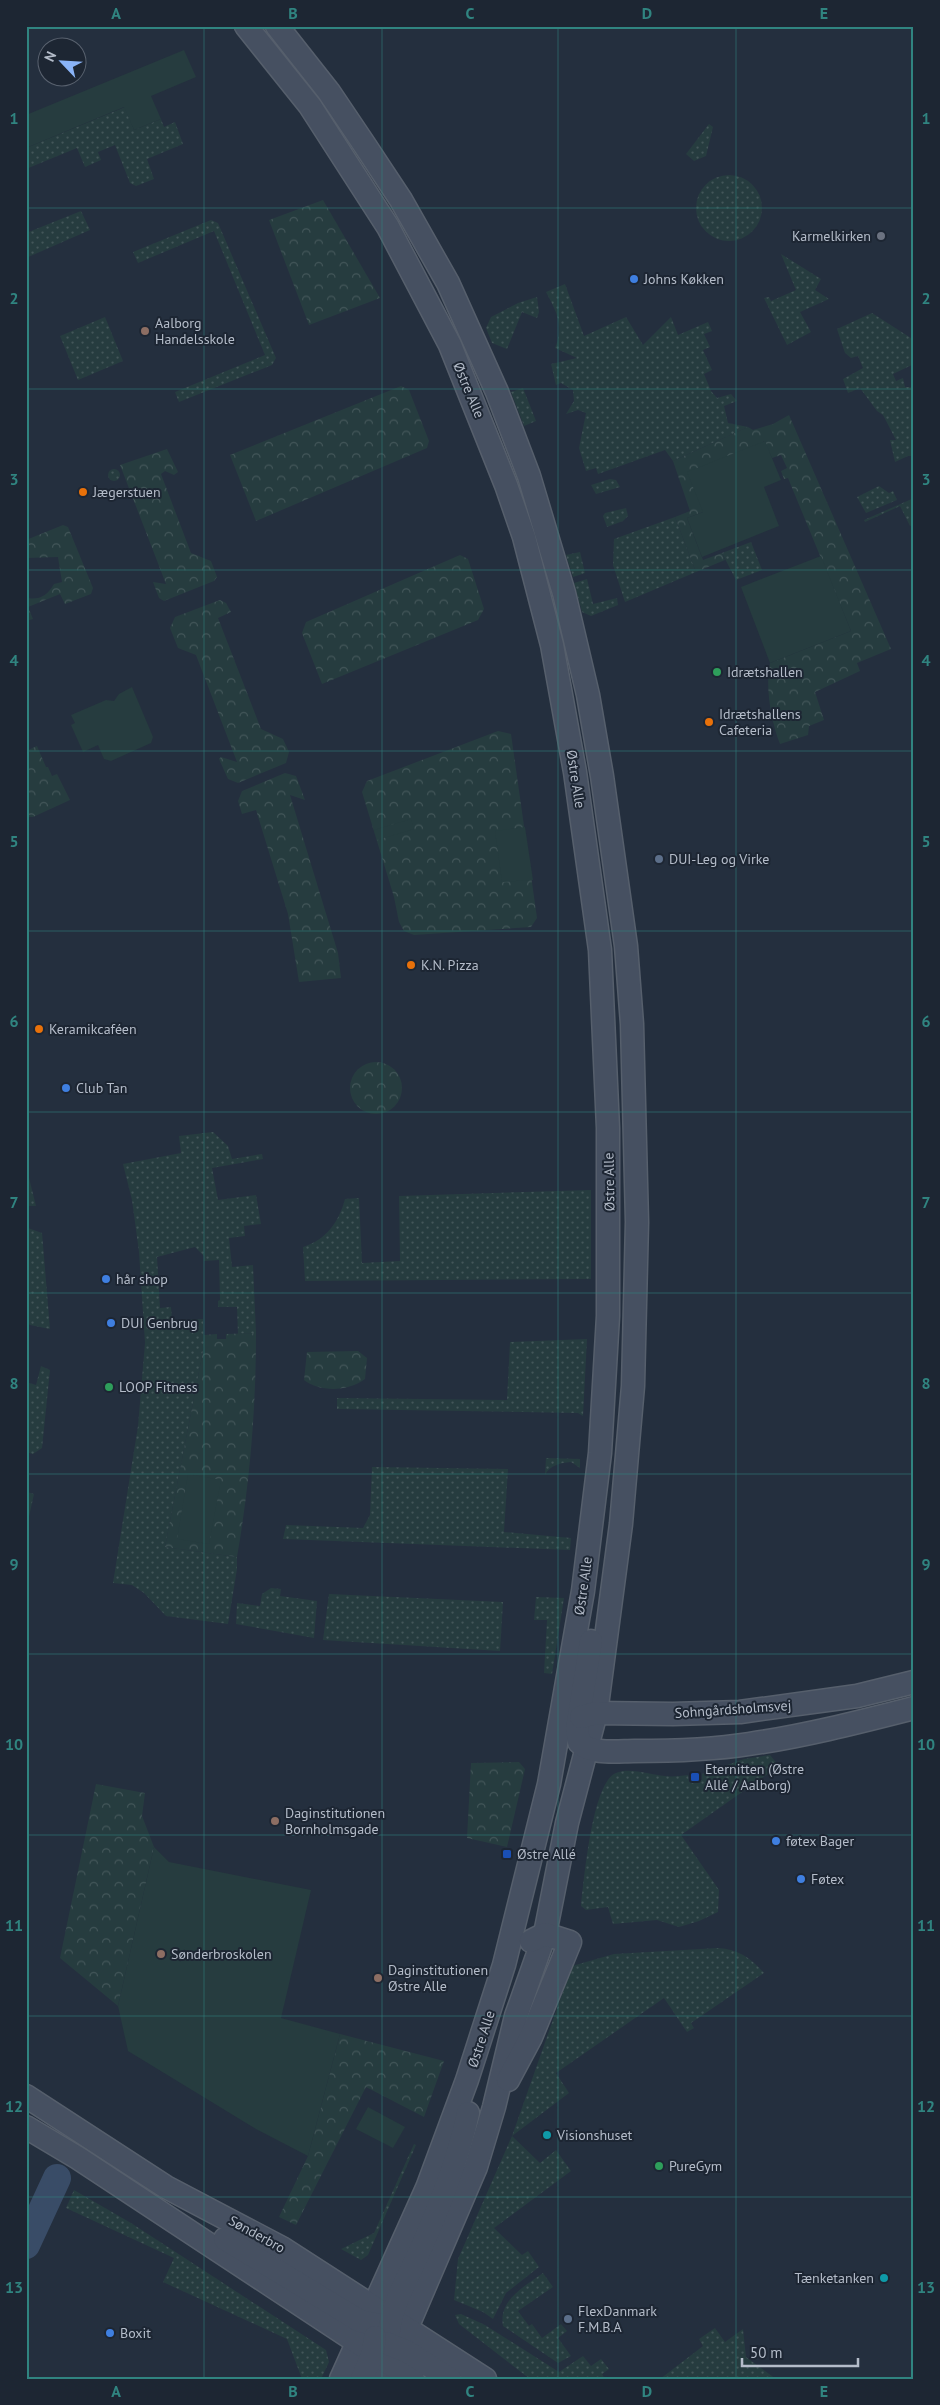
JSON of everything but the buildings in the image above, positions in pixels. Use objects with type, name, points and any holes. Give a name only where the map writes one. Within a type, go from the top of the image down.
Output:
[{"type":"street","name":"Østre Alle","points":[[246,26],[310,106],[388,227],[425,294],[477,407],[506,485],[531,564],[552,645],[575,772],[600,950],[610,1222],[604,1384],[594,1501],[583,1591],[549,1784],[504,1964],[379,2344]]},
{"type":"street","name":"Østre Alle","points":[[277,26],[329,92],[401,200],[448,283],[497,392],[538,502],[564,593],[588,695],[602,776],[626,946],[636,1129],[637,1222],[636,1317],[628,1447],[612,1594],[587,1715]]},
{"type":"street","points":[[594,1501],[598,1573],[589,1653],[587,1715],[578,1737],[580,1742],[588,1749],[617,1752],[667,1751],[747,1745],[914,1708]]},
{"type":"street","name":"Sohngårdsholmsvej","points":[[587,1715],[740,1712],[857,1696],[914,1682]]},
{"type":"street","points":[[558,1737],[587,1715]]},
{"type":"street","name":"Østre Alle","points":[[379,2344],[420,2297],[476,2167],[494,2107],[516,2016],[545,1934],[567,1823],[588,1749]]},
{"type":"street","points":[[545,1934],[537,1906],[545,1851],[549,1784]]},
{"type":"street","points":[[494,2107],[531,2037],[570,1942],[545,1934],[528,1943],[504,1964]]},
{"type":"street","name":"Sønderbro","points":[[26,2096],[166,2187],[282,2248],[379,2344]]},
{"type":"street","name":"Sønderbro","points":[[26,2127],[78,2158],[142,2201],[379,2344],[485,2379]]},
{"type":"street","points":[[379,2344],[450,2379]]},
{"type":"green space","points":[[184,50],[196,77],[151,96],[161,119],[134,130],[124,107],[26,148],[26,115]]},
{"type":"green space","points":[[125,107],[134,130],[161,119],[164,127],[175,122],[183,144],[147,159],[154,179],[136,186],[130,183],[115,145],[98,152],[101,160],[85,167],[77,148],[26,169],[26,148]]},
{"type":"green space","points":[[709,124],[713,127],[706,156],[694,161],[686,154]]},
{"type":"green space","points":[[722,175],[736,175],[748,180],[757,189],[762,201],[760,221],[753,232],[736,241],[722,241],[710,236],[701,227],[696,215],[696,201],[701,189],[710,180]]},
{"type":"green space","points":[[323,200],[380,298],[309,325],[269,220]]},
{"type":"green space","points":[[81,211],[90,230],[26,258],[26,233]]},
{"type":"green space","points":[[211,220],[218,223],[276,358],[272,365],[179,402],[175,392],[265,355],[214,231],[138,263],[133,252]]},
{"type":"green space","points":[[781,254],[821,279],[815,290],[829,299],[800,312],[811,332],[787,345],[764,298],[769,297],[771,301],[796,290]]},
{"type":"green space","points":[[565,284],[584,336],[626,317],[643,345],[671,317],[678,335],[708,322],[712,331],[704,334],[710,347],[703,350],[712,370],[704,374],[711,391],[717,398],[731,394],[737,401],[724,406],[728,423],[748,427],[673,461],[665,450],[598,474],[596,468],[586,471],[579,448],[586,413],[578,410],[566,414],[574,401],[573,390],[561,383],[556,385],[551,364],[577,358],[555,348],[559,333],[558,319],[546,292]]},
{"type":"green space","points":[[537,297],[539,312],[537,318],[522,312],[507,349],[492,343],[486,328],[491,317],[518,303]]},
{"type":"green space","points":[[872,313],[914,340],[914,364],[893,374],[896,381],[903,378],[905,387],[913,387],[914,390],[914,456],[908,456],[895,462],[890,440],[896,440],[883,415],[877,411],[860,388],[848,393],[843,379],[863,368],[858,356],[851,358],[845,353],[837,329]]},
{"type":"green space","points":[[105,317],[123,361],[78,380],[60,336]]},
{"type":"green space","points":[[401,386],[409,390],[429,441],[427,448],[256,521],[230,455]]},
{"type":"green space","points":[[523,388],[536,421],[524,426],[511,392]]},
{"type":"green space","points":[[789,415],[891,649],[857,663],[860,671],[815,692],[824,720],[809,726],[808,735],[780,744],[770,704],[768,683],[770,663],[851,631],[788,478],[784,479],[781,471],[787,468],[781,455],[772,458],[764,441],[703,512],[687,518],[703,560],[722,553],[725,560],[696,572],[675,517],[690,511],[673,461],[748,427],[753,430],[773,424]]},
{"type":"green space","points":[[765,441],[781,480],[764,487],[779,526],[702,557],[687,518],[703,512],[687,472]]},
{"type":"green space","points":[[167,449],[178,472],[174,475],[165,471],[161,474],[191,553],[211,561],[217,577],[214,581],[164,601],[159,598],[153,582],[166,584],[120,465]]},
{"type":"green space","points":[[114,469],[120,475],[114,481],[108,475]]},
{"type":"green space","points":[[610,479],[616,480],[620,487],[596,494],[591,485]]},
{"type":"green space","points":[[879,486],[889,493],[893,491],[897,500],[866,513],[857,497]]},
{"type":"green space","points":[[914,498],[914,524],[910,526],[900,506],[865,522],[864,520]]},
{"type":"green space","points":[[626,508],[628,516],[623,521],[607,527],[603,516],[605,513]]},
{"type":"green space","points":[[675,517],[696,572],[625,602],[613,565],[614,539]]},
{"type":"green space","points":[[63,525],[68,527],[93,588],[91,594],[65,604],[60,594],[28,607],[33,619],[26,621],[26,598],[43,596],[49,592],[54,584],[62,582],[58,557],[26,558],[26,540]]},
{"type":"green space","points":[[751,542],[762,570],[736,580],[722,553]]},
{"type":"green space","points":[[580,552],[585,573],[573,577],[566,555]]},
{"type":"green space","points":[[460,555],[468,559],[484,609],[478,620],[322,684],[302,633],[306,622]]},
{"type":"green space","points":[[821,556],[851,631],[770,663],[741,587]]},
{"type":"green space","points":[[587,579],[593,604],[617,598],[618,605],[591,616],[582,612],[574,583]]},
{"type":"green space","points":[[220,600],[226,603],[231,612],[218,618],[261,729],[283,739],[289,752],[286,763],[238,783],[228,779],[219,759],[221,757],[237,762],[196,655],[178,648],[170,628],[175,617]]},
{"type":"green space","points":[[132,687],[153,737],[151,743],[111,761],[104,759],[98,745],[83,752],[71,725],[75,723],[71,715],[106,700],[114,701],[119,694]]},
{"type":"green space","points":[[498,731],[511,734],[537,918],[531,927],[414,935],[404,931],[399,922],[394,897],[362,792],[367,781]]},
{"type":"green space","points":[[37,746],[46,767],[48,767],[52,776],[57,774],[70,800],[33,817],[26,817],[26,751]]},
{"type":"green space","points":[[285,773],[296,776],[305,800],[290,795],[338,953],[341,978],[299,982],[288,914],[256,810],[242,814],[238,801],[242,791]]},
{"type":"green space","points":[[411,819],[414,829],[377,840],[374,830]]},
{"type":"green space","points":[[525,827],[533,880],[502,882],[495,831]]},
{"type":"green space","points":[[371,1062],[381,1062],[395,1069],[402,1083],[402,1093],[395,1107],[381,1114],[371,1114],[361,1110],[354,1103],[350,1093],[350,1083],[354,1073],[361,1066]]},
{"type":"green space","points":[[213,1132],[228,1146],[232,1159],[262,1154],[263,1159],[212,1168],[218,1200],[256,1195],[261,1224],[244,1226],[245,1236],[229,1238],[232,1267],[253,1265],[256,1333],[238,1334],[237,1307],[218,1307],[218,1301],[220,1300],[219,1260],[204,1261],[204,1256],[195,1247],[157,1257],[160,1308],[171,1307],[172,1320],[203,1319],[204,1346],[165,1547],[237,1557],[237,1569],[228,1624],[166,1616],[144,1593],[132,1585],[113,1583],[138,1426],[145,1343],[139,1252],[132,1200],[123,1164],[181,1153],[179,1136]]},
{"type":"green space","points":[[26,1166],[36,1206],[26,1206]]},
{"type":"green space","points":[[591,1190],[591,1279],[305,1281],[303,1247],[325,1235],[339,1215],[345,1199],[359,1198],[362,1263],[400,1261],[399,1196]]},
{"type":"green space","points":[[28,1228],[42,1233],[50,1329],[30,1325],[26,1322]]},
{"type":"green space","points":[[256,1333],[255,1390],[251,1445],[237,1557],[165,1547],[204,1346],[204,1335],[217,1334],[217,1339],[226,1339],[226,1334]]},
{"type":"green space","points":[[587,1339],[583,1416],[578,1413],[337,1409],[337,1398],[507,1400],[510,1342]]},
{"type":"green space","points":[[358,1351],[367,1358],[365,1379],[358,1383],[343,1388],[327,1389],[304,1380],[307,1352]]},
{"type":"green space","points":[[41,1366],[50,1370],[42,1448],[33,1454],[26,1452],[26,1382],[36,1385]]},
{"type":"green space","points":[[546,1458],[580,1459],[580,1468],[571,1462],[563,1463],[553,1467],[545,1475]]},
{"type":"green space","points":[[372,1467],[508,1469],[504,1532],[571,1538],[570,1550],[283,1539],[286,1525],[363,1528],[370,1515]]},
{"type":"green space","points":[[188,1474],[221,1480],[209,1544],[177,1539]]},
{"type":"green space","points":[[26,1493],[34,1494],[26,1530]]},
{"type":"green space","points":[[271,1588],[281,1589],[280,1596],[317,1601],[314,1638],[236,1624],[237,1603],[260,1606],[262,1594]]},
{"type":"green space","points":[[329,1594],[503,1602],[500,1651],[323,1640]]},
{"type":"green space","points":[[536,1597],[564,1598],[552,1674],[544,1673],[547,1620],[534,1620]]},
{"type":"green space","points":[[770,1755],[779,1766],[681,1835],[719,1890],[718,1912],[699,1921],[679,1927],[657,1920],[613,1924],[608,1907],[586,1910],[581,1906],[587,1855],[595,1812],[608,1780],[616,1773],[627,1771],[668,1776],[688,1775],[689,1782],[702,1780],[702,1774],[744,1759]]},
{"type":"green space","points":[[519,1762],[525,1769],[507,1847],[467,1838],[471,1763]]},
{"type":"green space","points":[[96,1784],[145,1793],[142,1816],[154,1847],[118,2006],[60,1958]]},
{"type":"green space","points":[[154,1847],[169,1862],[311,1890],[281,2018],[340,2034],[308,2156],[256,2129],[128,2051],[118,2006]]},
{"type":"green space","points":[[718,1948],[732,1950],[744,1955],[764,1973],[691,2023],[694,2028],[687,2032],[664,1998],[556,2073],[569,2093],[512,2136],[572,1966],[614,1954]]},
{"type":"green space","points":[[340,2034],[444,2061],[424,2117],[366,2087],[296,2225],[279,2217],[308,2156]]},
{"type":"green space","points":[[368,2107],[405,2127],[393,2148],[356,2129]]},
{"type":"green space","points":[[512,2136],[540,2163],[556,2150],[571,2171],[494,2228],[522,2255],[528,2251],[539,2267],[506,2293],[493,2319],[483,2312],[454,2300],[458,2259]]},
{"type":"green space","points":[[414,2144],[416,2145],[368,2255],[361,2260],[341,2249],[374,2233]]},
{"type":"green space","points":[[74,2190],[131,2223],[326,2350],[329,2362],[321,2379],[302,2379],[287,2339],[163,2282],[174,2258],[66,2208]]},
{"type":"green space","points":[[543,2273],[553,2287],[518,2311],[529,2326],[532,2324],[542,2338],[561,2324],[567,2331],[558,2338],[571,2356],[558,2363],[503,2326],[503,2317],[509,2301],[521,2289]]},
{"type":"green space","points":[[461,2314],[485,2325],[559,2372],[583,2356],[591,2366],[601,2359],[609,2369],[602,2374],[605,2379],[530,2379],[459,2324],[455,2315]]},
{"type":"green space","points":[[715,2328],[725,2342],[743,2329],[746,2357],[776,2379],[660,2379],[703,2346],[699,2339]]},
{"type":"waterway","points":[[26,2245],[57,2178]]},
{"type":"place","name":"Karmelkirken","points":[[881,236]]},
{"type":"place","name":"Johns Køkken","points":[[634,279]]},
{"type":"place","name":"Aalborg Handelsskole","points":[[145,331]]},
{"type":"place","name":"Jægerstuen","points":[[83,492]]},
{"type":"place","name":"Idrætshallen","points":[[717,672]]},
{"type":"place","name":"Idrætshallens Cafeteria","points":[[709,722]]},
{"type":"place","name":"DUI-Leg og Virke","points":[[659,859]]},
{"type":"place","name":"K.N. Pizza","points":[[411,965]]},
{"type":"place","name":"Keramikcaféen","points":[[39,1029]]},
{"type":"place","name":"Club Tan","points":[[66,1088]]},
{"type":"place","name":"hår shop","points":[[106,1279]]},
{"type":"place","name":"DUI Genbrug","points":[[111,1323]]},
{"type":"place","name":"LOOP Fitness","points":[[109,1387]]},
{"type":"place","name":"Eternitten (Østre Allé / Aalborg)","points":[[695,1777]]},
{"type":"place","name":"Daginstitutionen Bornholmsgade","points":[[275,1821]]},
{"type":"place","name":"føtex Bager","points":[[776,1841]]},
{"type":"place","name":"Østre Allé","points":[[507,1854]]},
{"type":"place","name":"Føtex","points":[[801,1879]]},
{"type":"place","name":"Sønderbroskolen","points":[[161,1954]]},
{"type":"place","name":"Daginstitutionen Østre Alle","points":[[378,1978]]},
{"type":"place","name":"Visionshuset","points":[[547,2135]]},
{"type":"place","name":"PureGym","points":[[659,2166]]},
{"type":"place","name":"Tænketanken","points":[[884,2278]]},
{"type":"place","name":"FlexDanmark F.M.B.A","points":[[568,2319]]},
{"type":"place","name":"Boxit","points":[[110,2333]]}]
